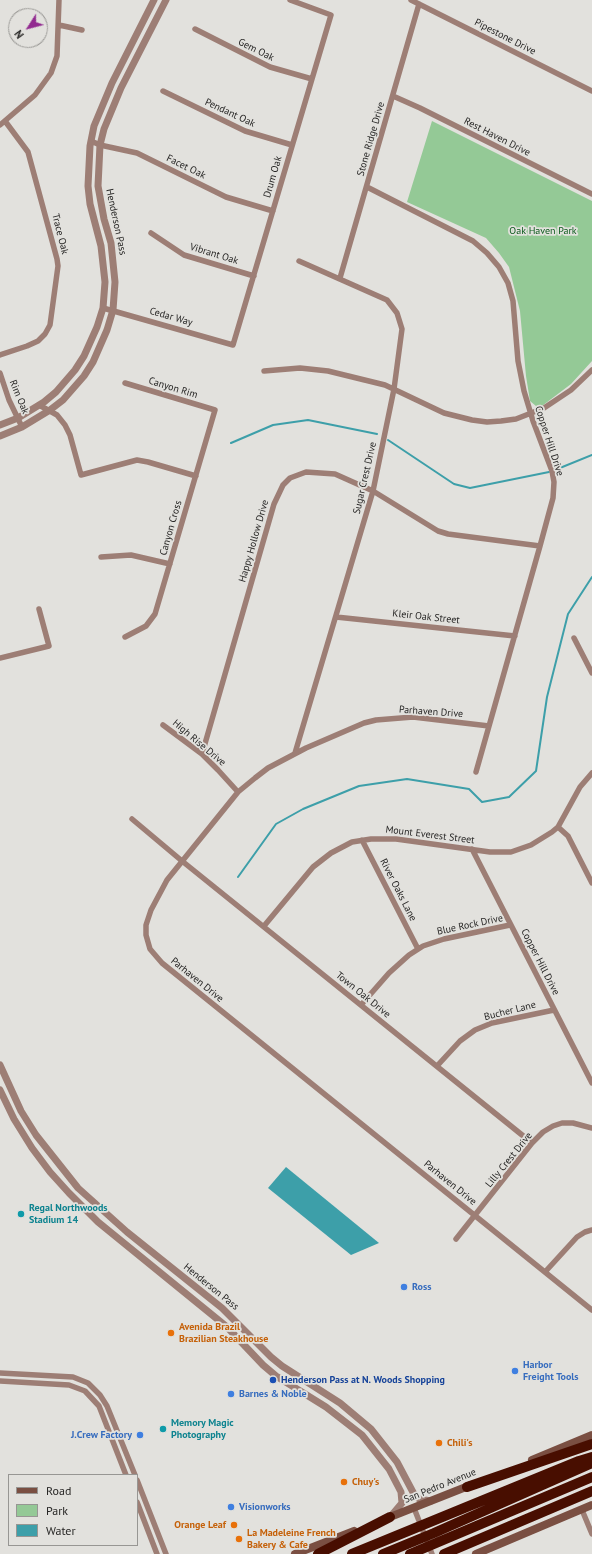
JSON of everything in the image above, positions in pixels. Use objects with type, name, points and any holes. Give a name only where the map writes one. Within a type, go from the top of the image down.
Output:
[{"type":"highway","points":[[467,1487],[592,1444]]},
{"type":"highway","points":[[352,1554],[592,1457]]},
{"type":"highway","points":[[383,1554],[592,1463]]},
{"type":"highway","points":[[410,1554],[592,1477]]},
{"type":"highway","points":[[444,1554],[592,1491]]},
{"type":"highway","points":[[318,1554],[390,1517]]},
{"type":"main road","name":"San Pedro Avenue","points":[[294,1554],[467,1487],[592,1435]]},
{"type":"main road","points":[[476,1554],[592,1506]]},
{"type":"street","points":[[3,123],[35,95],[46,81],[56,56],[59,25],[59,0]]},
{"type":"street","name":"Henderson Pass","points":[[0,425],[18,418],[56,392],[75,370],[84,356],[95,332],[103,308],[105,282],[104,262],[90,204],[88,186],[91,141],[94,126],[112,84],[154,0]]},
{"type":"street","name":"Henderson Pass","points":[[0,436],[22,428],[63,400],[93,362],[107,330],[113,310],[115,282],[114,260],[100,202],[98,186],[100,146],[104,129],[121,88],[166,0]]},
{"type":"street","name":"Drum Oak","points":[[233,345],[331,15],[290,0]]},
{"type":"street","name":"Pipestone Drive","points":[[411,0],[592,91]]},
{"type":"street","name":"Stone Ridge Drive","points":[[340,278],[419,4]]},
{"type":"street","points":[[59,25],[82,30]]},
{"type":"street","name":"Gem Oak","points":[[195,29],[270,67],[312,80]]},
{"type":"street","name":"Pendant Oak","points":[[163,91],[246,131],[292,145]]},
{"type":"street","name":"Rest Haven Drive","points":[[393,96],[592,194]]},
{"type":"street","name":"Trace Oak","points":[[0,355],[38,341],[45,334],[50,325],[58,266],[28,152],[3,123]]},
{"type":"street","name":"Facet Oak","points":[[91,141],[100,146],[137,153],[226,197],[273,211]]},
{"type":"street","name":"Copper Hill Drive","points":[[367,187],[473,241],[487,253],[499,267],[508,283],[513,301],[518,361],[524,390],[530,413],[552,471],[554,482],[553,498],[476,772]]},
{"type":"street","name":"Vibrant Oak","points":[[151,233],[184,255],[254,276]]},
{"type":"street","name":"Sugar Crest Drive","points":[[295,753],[373,491],[394,389],[402,337],[401,320],[398,313],[387,300],[299,261]]},
{"type":"street","name":"Cedar Way","points":[[103,308],[233,345]]},
{"type":"street","points":[[264,371],[300,368],[314,369],[377,383],[394,389],[444,413],[472,420],[501,422],[516,419],[558,400],[580,383],[592,370]]},
{"type":"street","name":"Rim Oak","points":[[0,372],[9,400],[22,428]]},
{"type":"street","name":"Canyon Rim","points":[[125,383],[215,410]]},
{"type":"street","points":[[39,405],[50,410],[61,420],[68,430],[81,475],[137,460],[196,476]]},
{"type":"street","name":"Canyon Cross","points":[[125,637],[146,626],[153,619],[215,410]]},
{"type":"street","name":"Happy Hollow Drive","points":[[202,754],[274,504],[283,485],[296,474],[306,472],[335,474],[373,491],[438,531],[448,534],[540,546]]},
{"type":"street","points":[[101,557],[132,555],[170,564]]},
{"type":"street","points":[[0,658],[49,646],[39,609]]},
{"type":"street","name":"Kleir Oak Street","points":[[336,617],[515,636]]},
{"type":"street","points":[[574,638],[592,672]]},
{"type":"street","name":"Parhaven Drive","points":[[489,726],[413,717],[389,718],[364,723],[295,753],[255,778],[238,792],[167,880],[158,895],[146,925],[147,942],[156,957],[592,1310]]},
{"type":"street","name":"High Rise Drive","points":[[164,725],[202,754],[238,792]]},
{"type":"street","name":"Mount Everest Street","points":[[264,926],[313,867],[331,853],[352,842],[362,840],[396,839],[490,852],[518,850],[537,842],[558,826],[580,787],[592,774]]},
{"type":"street","name":"Town Oak Drive","points":[[132,819],[182,861],[532,1142]]},
{"type":"street","points":[[558,826],[568,836],[592,883]]},
{"type":"street","name":"River Oaks Lane","points":[[362,840],[418,949]]},
{"type":"street","name":"Copper Hill Drive","points":[[472,850],[592,1083]]},
{"type":"street","name":"Blue Rock Drive","points":[[361,1005],[389,973],[409,955],[423,946],[444,939],[510,925]]},
{"type":"street","name":"Bucher Lane","points":[[437,1066],[460,1041],[475,1030],[492,1023],[554,1010]]},
{"type":"street","name":"Henderson Pass","points":[[0,1065],[21,1111],[36,1135],[89,1199],[127,1232],[222,1308],[271,1357],[282,1366],[340,1403],[370,1429],[397,1462],[415,1496],[419,1499],[431,1501]]},
{"type":"street","name":"Henderson Pass","points":[[0,1090],[14,1119],[32,1148],[50,1172],[98,1222],[227,1327],[263,1365],[276,1376],[326,1406],[362,1435],[389,1469],[401,1492],[402,1503],[390,1517]]},
{"type":"street","points":[[14,1119],[21,1111]]},
{"type":"street","name":"Lilly Crest Drive","points":[[456,1239],[476,1216],[532,1142],[543,1132],[562,1123],[573,1123],[592,1128]]},
{"type":"street","points":[[82,1206],[89,1199]]},
{"type":"street","points":[[545,1272],[577,1237],[592,1230]]},
{"type":"street","points":[[163,1275],[170,1266]]},
{"type":"street","points":[[0,1373],[73,1377],[82,1380],[95,1389],[107,1406],[135,1474]]},
{"type":"street","points":[[30,1383],[31,1375]]},
{"type":"street","points":[[0,1381],[69,1385],[90,1394],[99,1406],[126,1474]]},
{"type":"street","points":[[344,1419],[350,1412]]},
{"type":"street","points":[[138,1483],[166,1554]]},
{"type":"street","points":[[138,1505],[157,1554]]},
{"type":"street","points":[[414,1508],[432,1554]]},
{"type":"street","points":[[582,1510],[592,1534]]},
{"type":"green space","name":"Oak Haven Park","points":[[432,121],[592,201],[592,361],[571,384],[542,406],[536,406],[530,401],[526,376],[520,311],[509,267],[486,238],[407,202]]},
{"type":"water","points":[[286,1167],[379,1243],[351,1255],[268,1188]]},
{"type":"waterway","points":[[231,443],[273,425],[308,420],[377,434]]},
{"type":"waterway","points":[[388,440],[454,484],[470,488],[549,472]]},
{"type":"waterway","points":[[555,470],[592,455]]},
{"type":"waterway","points":[[238,877],[276,824],[303,809],[359,786],[407,779],[469,789],[482,802],[509,797],[536,771],[547,697],[568,614],[592,577]]},
{"type":"place","name":"Regal Northwoods Stadium 14","points":[[21,1214]]},
{"type":"place","name":"Ross","points":[[404,1287]]},
{"type":"place","name":"Avenida Brazil Brazilian Steakhouse","points":[[171,1333]]},
{"type":"place","name":"Harbor Freight Tools","points":[[515,1371]]},
{"type":"place","name":"Henderson Pass at N. Woods Shopping","points":[[273,1380]]},
{"type":"place","name":"Barnes & Noble","points":[[231,1394]]},
{"type":"place","name":"Memory Magic Photography","points":[[163,1429]]},
{"type":"place","name":"J.Crew Factory","points":[[140,1435]]},
{"type":"place","name":"Chili's","points":[[439,1443]]},
{"type":"place","name":"Chuy's","points":[[344,1482]]},
{"type":"place","name":"Visionworks","points":[[231,1507]]},
{"type":"place","name":"Orange Leaf","points":[[234,1525]]},
{"type":"place","name":"La Madeleine French Bakery & Cafe","points":[[239,1539]]}]
